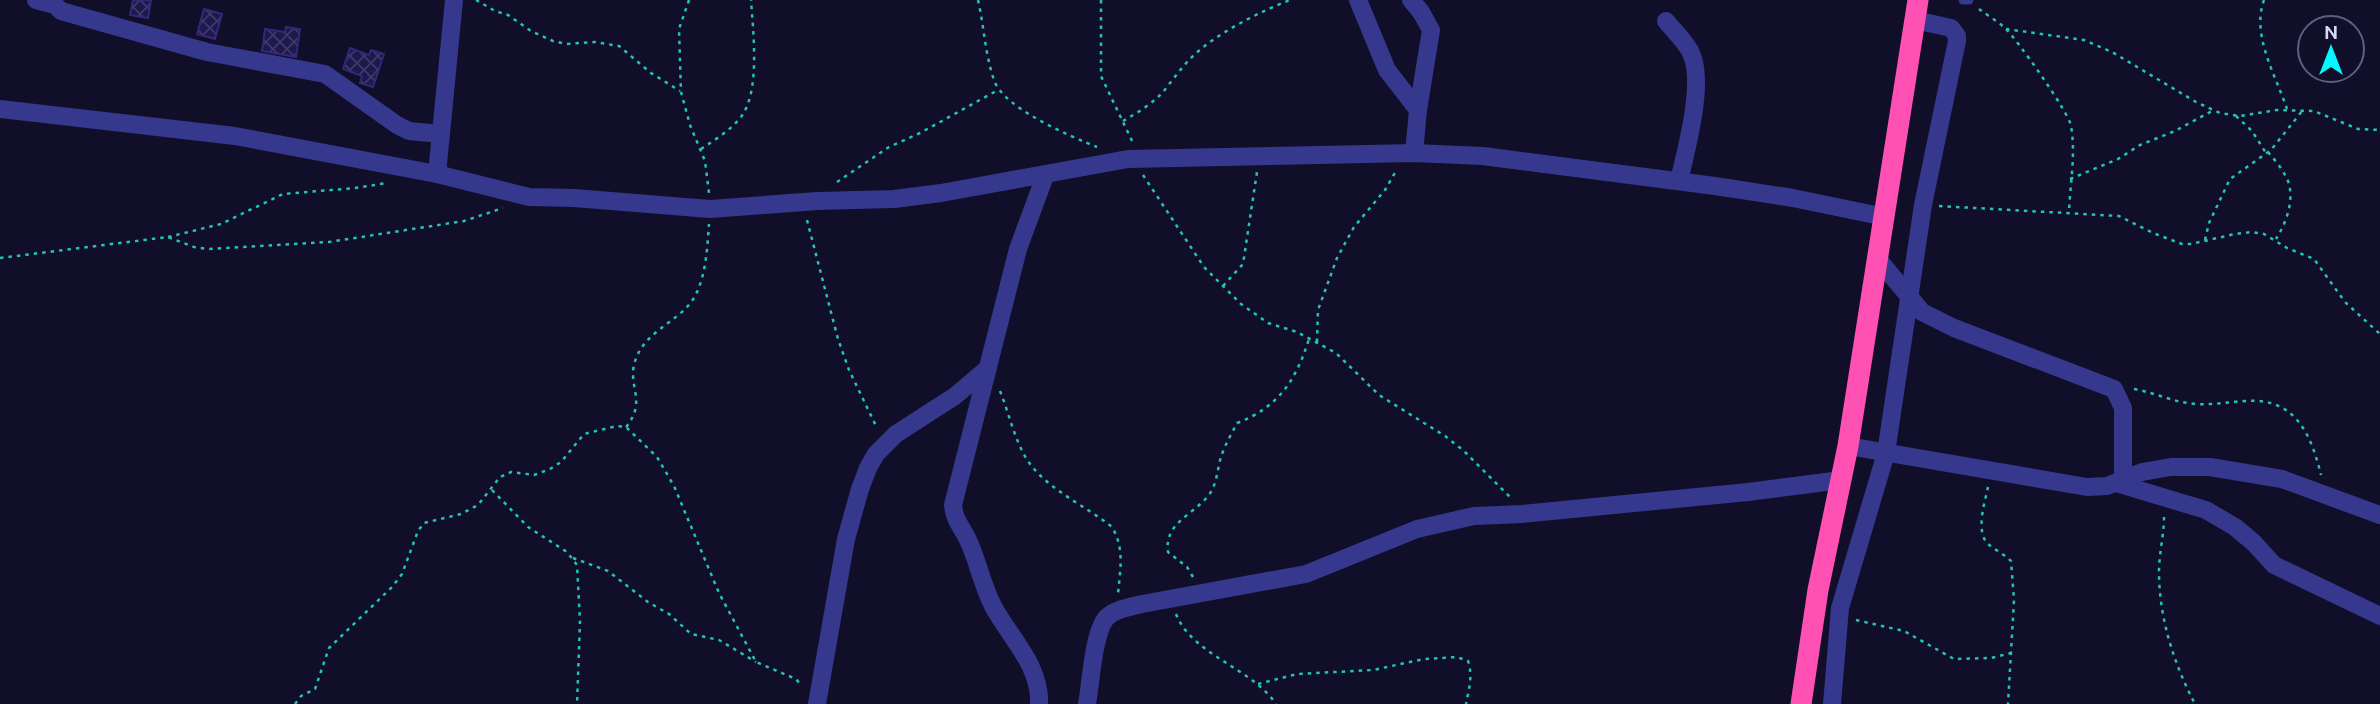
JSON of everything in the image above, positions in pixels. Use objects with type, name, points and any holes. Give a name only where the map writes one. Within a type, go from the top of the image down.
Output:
[{"type":"highway","points":[[1801,704],[1818,590],[1848,446],[1916,10]]},
{"type":"street","points":[[36,0],[55,5],[61,11],[207,52],[325,74],[397,125],[409,131],[441,134]]},
{"type":"street","points":[[437,174],[454,0]]},
{"type":"street","points":[[1357,0],[1387,70],[1418,110]]},
{"type":"street","points":[[1410,153],[1431,30],[1411,0]]},
{"type":"street","points":[[1832,704],[1840,608],[1886,453],[1923,205],[1957,36],[1951,28],[1916,10]]},
{"type":"street","points":[[1666,21],[1690,52],[1695,66],[1690,135],[1679,181]]},
{"type":"street","points":[[0,109],[235,136],[437,174],[529,197],[710,209],[894,199],[1045,176],[1133,159],[1410,153],[1482,156],[1679,181],[1793,198],[1885,217]]},
{"type":"street","points":[[1039,704],[1038,687],[1031,666],[993,605],[967,536],[954,517],[956,494],[1018,249],[1045,176]]},
{"type":"street","points":[[1877,258],[1922,312],[1954,328],[2114,389],[2123,408],[2120,481]]},
{"type":"street","points":[[817,704],[849,527],[868,468],[884,444],[955,396],[988,368]]},
{"type":"street","points":[[1848,446],[2081,486],[2107,486],[2171,467],[2194,466],[2282,479],[2380,515]]},
{"type":"street","points":[[1087,704],[1099,634],[1107,618],[1116,611],[1306,574],[1418,529],[1445,521],[1474,516],[1522,514],[1748,492],[1841,480]]},
{"type":"street","points":[[2120,481],[2206,510],[2235,527],[2274,565],[2380,615]]},
{"type":"path","points":[[476,0],[553,41],[566,44],[595,42],[619,46],[651,73],[681,92]]},
{"type":"path","points":[[626,427],[638,403],[632,374],[641,347],[686,308],[697,292],[706,254],[710,209],[708,173],[681,92],[679,29],[689,0]]},
{"type":"path","points":[[701,149],[735,124],[747,107],[753,71],[751,0]]},
{"type":"path","points":[[978,0],[994,82],[1007,98],[1051,126],[1133,159]]},
{"type":"path","points":[[1101,0],[1099,69],[1104,85],[1123,121],[1133,159],[1204,267],[1241,304],[1268,323],[1317,342],[1347,362],[1379,395],[1445,436],[1497,484],[1522,514]]},
{"type":"path","points":[[1123,121],[1146,107],[1189,59],[1204,47],[1262,12],[1290,0]]},
{"type":"path","points":[[1967,0],[2006,29],[2063,106],[2071,124],[2069,214]]},
{"type":"path","points":[[2264,0],[2261,13],[2266,51],[2287,109]]},
{"type":"path","points":[[2006,29],[2084,40],[2112,52],[2213,110],[2236,116],[2287,109],[2303,110],[2325,114],[2357,129],[2380,130]]},
{"type":"path","points":[[884,444],[849,370],[838,339],[810,203],[841,178],[889,147],[999,89]]},
{"type":"path","points":[[2070,179],[2118,159],[2140,145],[2175,131],[2213,110]]},
{"type":"path","points":[[2205,241],[2209,223],[2224,187],[2267,153],[2303,110]]},
{"type":"path","points":[[2236,116],[2252,131],[2287,176],[2289,208],[2276,239]]},
{"type":"path","points":[[1317,342],[1318,310],[1337,258],[1354,227],[1385,190],[1410,153]]},
{"type":"path","points":[[1223,286],[1243,264],[1260,156]]},
{"type":"path","points":[[0,258],[169,237],[221,224],[283,194],[355,188],[389,182]]},
{"type":"path","points":[[169,237],[208,250],[329,242],[464,222],[529,197]]},
{"type":"path","points":[[1923,205],[2119,216],[2182,244],[2252,232],[2276,239],[2314,259],[2345,302],[2380,334]]},
{"type":"path","points":[[1199,595],[1193,575],[1168,552],[1170,533],[1177,523],[1209,495],[1218,475],[1221,456],[1237,424],[1257,416],[1277,401],[1300,367],[1309,339]]},
{"type":"path","points":[[988,368],[1028,461],[1043,478],[1112,527],[1119,538],[1122,550],[1116,611]]},
{"type":"path","points":[[2114,389],[2136,389],[2195,404],[2256,401],[2276,405],[2295,416],[2307,432],[2325,493]]},
{"type":"path","points":[[295,704],[301,696],[315,689],[329,648],[393,587],[402,574],[418,531],[424,523],[437,522],[478,505],[500,477],[511,472],[534,475],[550,469],[561,462],[584,434],[609,428],[626,427],[657,457],[674,486],[719,593],[756,662]]},
{"type":"path","points":[[1990,471],[1982,525],[1984,538],[2011,561],[2014,600],[2007,704]]},
{"type":"path","points":[[492,489],[536,534],[557,545],[573,558],[608,571],[648,602],[669,614],[691,634],[719,640],[756,662],[796,679],[803,688]]},
{"type":"path","points":[[2163,496],[2164,529],[2159,576],[2166,627],[2178,670],[2195,704]]},
{"type":"path","points":[[573,558],[579,570],[580,587],[577,704]]},
{"type":"path","points":[[1171,600],[1182,626],[1214,654],[1258,684],[1276,704]]},
{"type":"path","points":[[1840,608],[1861,622],[1905,631],[1954,659],[1991,658],[2012,653]]},
{"type":"path","points":[[1258,684],[1297,674],[1373,670],[1424,659],[1457,657],[1468,661],[1471,668],[1466,704]]},
{"type":"building","points":[[133,0],[151,0],[148,18],[130,15]]},
{"type":"building","points":[[204,9],[222,14],[215,39],[197,34]]},
{"type":"building","points":[[286,27],[300,29],[296,57],[262,51],[265,29],[285,32]]},
{"type":"building","points":[[350,48],[369,55],[371,50],[384,54],[373,87],[360,83],[362,76],[343,69]]}]
